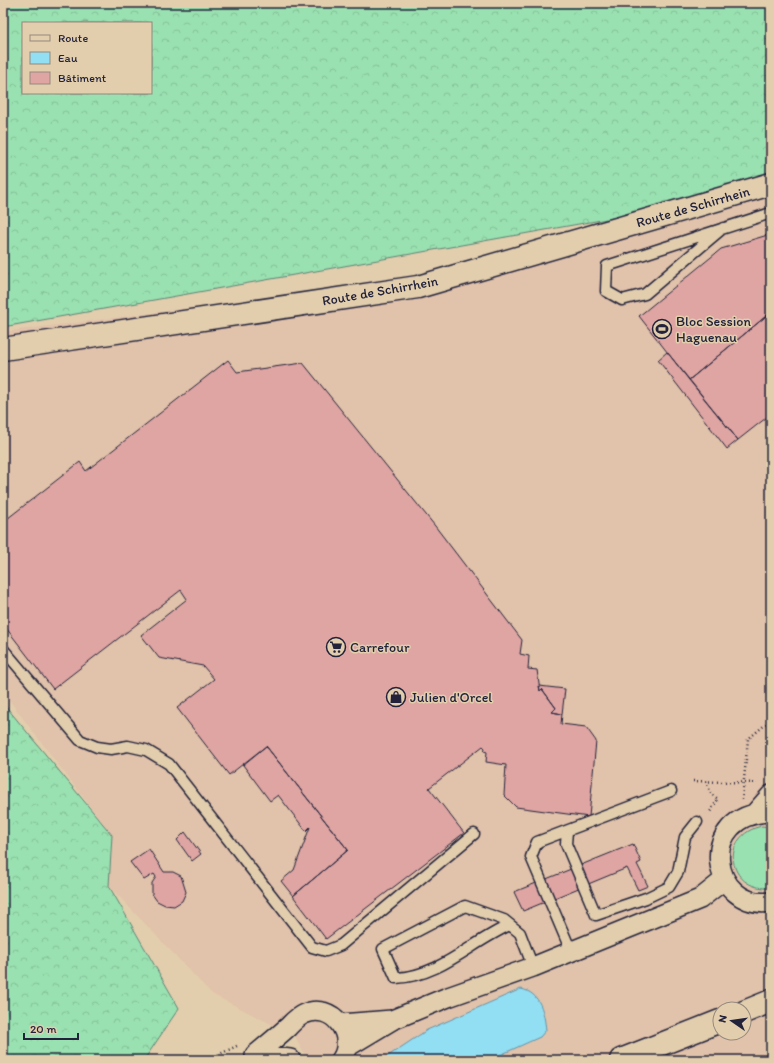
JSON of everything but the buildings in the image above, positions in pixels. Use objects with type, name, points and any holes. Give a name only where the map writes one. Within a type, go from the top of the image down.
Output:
[{"type":"street","name":"Route de Schirrhein","points":[[3,349],[418,287],[771,184]]},
{"type":"street","points":[[768,790],[759,813],[732,825],[724,837],[720,851],[720,866],[725,879],[735,892],[748,900],[764,903],[771,902]]},
{"type":"street","points":[[344,1053],[392,1020],[448,997],[533,967],[700,899],[725,879]]},
{"type":"street","points":[[752,1009],[771,1001]]},
{"type":"street","points":[[248,1053],[289,1026],[305,1013],[315,1011],[325,1012],[334,1017],[341,1024],[347,1037],[344,1053]]},
{"type":"street","points":[[341,1024],[392,1020]]},
{"type":"street","points":[[621,1060],[712,1024]]},
{"type":"street","points":[[248,1053],[290,1059],[285,1043],[289,1026]]},
{"type":"lane","points":[[723,228],[645,294],[622,300],[606,291],[608,266],[723,228],[771,213]]},
{"type":"lane","points":[[3,649],[80,740],[97,748],[111,750],[128,746],[146,750],[169,764],[312,946],[326,951],[341,944],[474,834]]},
{"type":"lane","points":[[571,951],[532,857],[537,842],[671,791]]},
{"type":"lane","points":[[567,831],[566,844],[596,915],[646,898],[669,888],[678,872],[685,837],[697,822]]},
{"type":"lane","points":[[510,925],[498,930],[450,962],[412,977],[396,978],[383,949],[465,906],[504,920],[520,932],[533,967]]},
{"type":"path","points":[[759,813],[742,803],[748,739],[771,720]]},
{"type":"path","points":[[693,781],[744,783],[768,790]]},
{"type":"path","points":[[706,781],[711,794],[718,799],[710,812]]},
{"type":"path","points":[[207,1060],[248,1053]]},
{"type":"shaded area","points":[[771,182],[771,1060],[307,1060],[295,1036],[212,994],[109,886],[112,835],[3,692],[3,332],[416,279]]},
{"type":"green space","points":[[3,3],[771,3],[771,182],[685,205],[3,327]]},
{"type":"green space","points":[[3,703],[112,835],[109,886],[179,1008],[144,1060],[3,1060]]},
{"type":"green space","points":[[762,826],[771,827],[771,888],[756,887],[745,881],[737,872],[734,862],[734,850],[739,840],[748,831]]},
{"type":"water","points":[[521,989],[528,991],[533,995],[540,1005],[546,1030],[540,1037],[489,1060],[382,1060],[427,1030]]},
{"type":"place","name":"Bloc Session Haguenau","points":[[662,329]]},
{"type":"place","name":"Carrefour","points":[[336,647]]},
{"type":"place","name":"Julien d'Orcel","points":[[396,697]]}]
